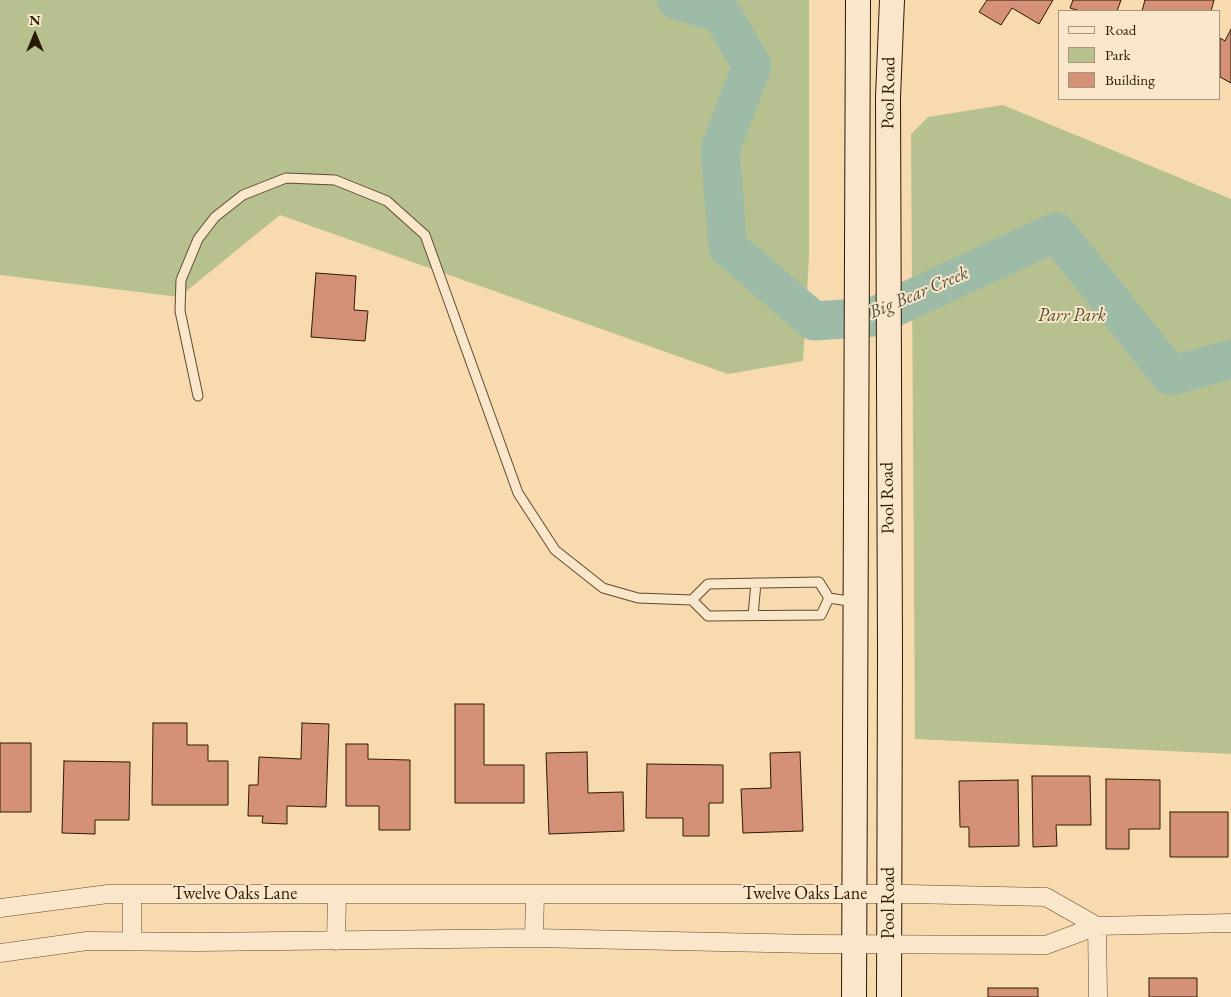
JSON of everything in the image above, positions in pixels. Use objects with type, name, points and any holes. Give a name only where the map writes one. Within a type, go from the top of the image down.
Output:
[{"type":"main road","name":"Pool Road","points":[[854,997],[856,79],[858,0]]},
{"type":"main road","name":"Pool Road","points":[[889,997],[888,97],[892,0]]},
{"type":"main road","points":[[855,602],[889,603]]},
{"type":"street","name":"Twelve Oaks Lane","points":[[0,908],[108,894],[889,894],[1046,897],[1097,926]]},
{"type":"street","points":[[132,894],[132,941]]},
{"type":"street","points":[[336,941],[337,894]]},
{"type":"street","points":[[534,938],[535,894]]},
{"type":"street","points":[[0,953],[87,941],[336,941],[534,938],[854,944],[1046,945],[1097,926],[1231,923]]},
{"type":"street","points":[[1097,926],[1098,997]]},
{"type":"lane","points":[[198,396],[180,311],[181,280],[198,239],[215,217],[243,195],[286,178],[335,180],[387,201],[425,235],[518,493],[554,550],[604,588],[638,598],[692,600],[708,616],[821,615],[829,598]]},
{"type":"lane","points":[[692,600],[708,584],[819,582],[829,598],[855,602]]},
{"type":"lane","points":[[753,615],[756,583]]},
{"type":"green space","points":[[0,0],[809,0],[809,256],[803,361],[728,374],[280,215],[179,297],[0,275]]},
{"type":"green space","name":"Parr Park","points":[[1003,105],[1231,199],[1231,754],[915,739],[911,134],[928,117]]},
{"type":"building","points":[[987,0],[1053,0],[1039,24],[1012,8],[1001,25],[979,12]]},
{"type":"building","points":[[1073,0],[1121,0],[1117,10],[1077,10],[1070,8]]},
{"type":"building","points":[[1145,0],[1214,0],[1211,10],[1142,10]]},
{"type":"building","points":[[1231,29],[1231,83],[1221,78],[1221,39],[1225,41]]},
{"type":"building","points":[[316,273],[356,276],[354,310],[368,311],[365,341],[311,337]]},
{"type":"building","points":[[455,704],[484,704],[484,765],[524,765],[524,803],[455,803]]},
{"type":"building","points":[[153,723],[187,723],[187,745],[208,745],[208,761],[228,761],[228,805],[152,805]]},
{"type":"building","points":[[302,723],[329,724],[326,807],[287,806],[287,824],[262,823],[263,816],[248,816],[249,785],[258,785],[259,757],[301,759]]},
{"type":"building","points":[[0,743],[31,743],[31,812],[0,812]]},
{"type":"building","points":[[346,744],[368,744],[368,759],[410,760],[410,830],[379,830],[379,806],[346,806]]},
{"type":"building","points":[[587,752],[588,793],[623,792],[624,831],[549,834],[546,753]]},
{"type":"building","points":[[800,752],[803,831],[743,833],[741,789],[771,788],[770,753]]},
{"type":"building","points":[[64,761],[130,762],[129,820],[95,820],[95,834],[62,833]]},
{"type":"building","points":[[647,764],[723,765],[723,803],[709,803],[709,836],[683,836],[683,818],[646,818]]},
{"type":"building","points":[[1032,776],[1090,776],[1091,825],[1056,825],[1057,846],[1033,847]]},
{"type":"building","points":[[1106,779],[1160,780],[1160,829],[1129,829],[1129,849],[1106,849]]},
{"type":"building","points":[[1018,780],[1019,846],[969,847],[969,827],[960,827],[959,781]]},
{"type":"building","points":[[1170,812],[1228,812],[1228,857],[1170,857]]},
{"type":"building","points":[[1149,978],[1197,978],[1197,997],[1149,997]]},
{"type":"building","points":[[988,988],[1038,988],[1038,997],[988,997]]},
{"type":"waterway","name":"Big Bear Creek","points":[[677,0],[722,14],[752,66],[720,149],[728,247],[814,321],[873,317],[1056,232],[1171,376],[1231,359]]}]
